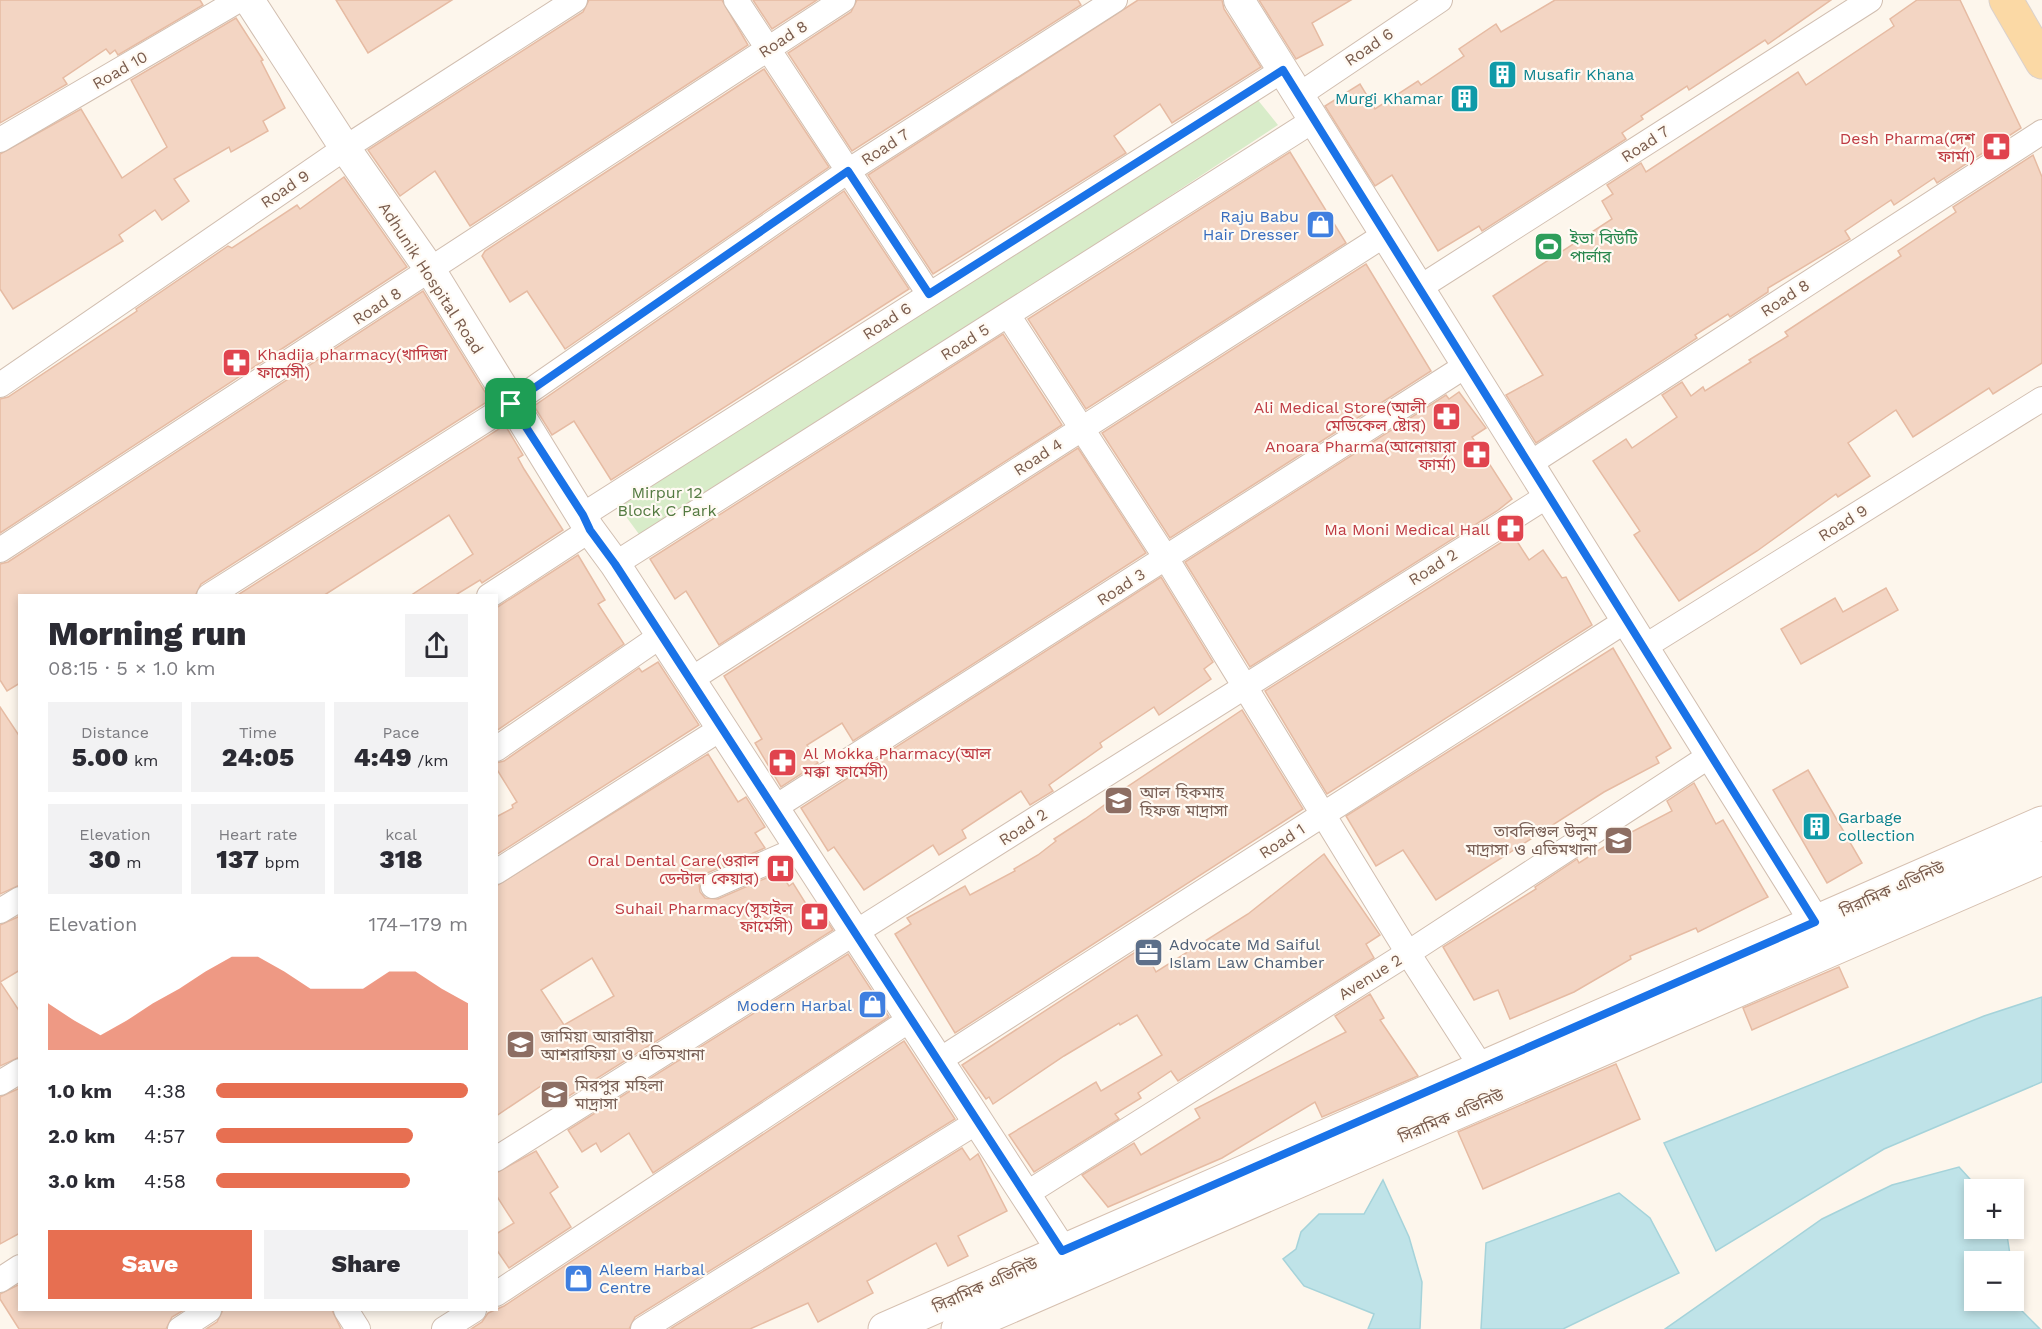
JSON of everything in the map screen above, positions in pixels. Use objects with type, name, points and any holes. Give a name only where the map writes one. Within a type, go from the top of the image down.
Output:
[{"type":"main road","points":[[2006,0],[2042,62]]},
{"type":"main road","name":"সিরামিক এভিনিউ","points":[[885,1329],[2042,823]]},
{"type":"main road","name":"সিরামিক এভিনিউ","points":[[958,1329],[2042,858]]},
{"type":"street","name":"Road 10","points":[[0,140],[239,0]]},
{"type":"street","name":"Adhunik Hospital Road","points":[[249,0],[345,148],[431,271],[511,404],[587,523],[1062,1251]]},
{"type":"street","name":"Road 9","points":[[0,385],[345,148],[575,0]]},
{"type":"street","points":[[736,0],[929,294]]},
{"type":"street","name":"Road 8","points":[[0,550],[431,271],[843,0]]},
{"type":"street","name":"Road 7","points":[[212,594],[511,404],[848,171],[1115,0]]},
{"type":"street","points":[[1239,0],[1815,922]]},
{"type":"street","name":"Road 6","points":[[1299,95],[1440,0]]},
{"type":"street","name":"Road 7","points":[[1419,288],[1870,0]]},
{"type":"street","name":"Road 6","points":[[492,594],[587,523],[929,294],[1283,70]]},
{"type":"street","name":"Road 5","points":[[615,564],[1314,120]]},
{"type":"street","name":"Road 8","points":[[1529,464],[2042,132]]},
{"type":"street","name":"Road 4","points":[[690,680],[1386,234]]},
{"type":"street","points":[[1008,315],[1166,558],[1408,953],[1482,1068]]},
{"type":"street","name":"Road 3","points":[[774,808],[1467,365]]},
{"type":"street","name":"Road 9","points":[[1644,647],[2042,399]]},
{"type":"street","name":"Road 2","points":[[498,1158],[1549,495]]},
{"type":"street","name":"Road 1","points":[[938,1061],[1627,620]]},
{"type":"street","points":[[498,748],[662,635]]},
{"type":"street","points":[[498,871],[722,728]]},
{"type":"street","name":"Avenue 2","points":[[1026,1194],[1408,953],[1711,755]]},
{"type":"street","points":[[713,885],[800,848]]},
{"type":"street","points":[[0,911],[18,899]]},
{"type":"street","points":[[498,1293],[911,1019]]},
{"type":"street","points":[[0,1083],[18,1072]]},
{"type":"street","points":[[643,1329],[977,1122]]},
{"type":"street","points":[[0,1280],[18,1268]]},
{"type":"street","points":[[180,1329],[207,1311]]},
{"type":"street","points":[[347,1311],[358,1329]]},
{"type":"street","points":[[444,1329],[472,1311]]},
{"type":"green space","name":"Mirpur 12 Block C Park","points":[[1257,99],[1278,125],[644,541],[619,507]]},
{"type":"water","points":[[2042,997],[2042,1082],[1884,1149],[1716,1251],[1664,1143],[1984,1016]]},
{"type":"water","points":[[1959,1167],[1970,1179],[1964,1179],[1964,1239],[2008,1239],[2009,1251],[1964,1251],[1964,1311],[2022,1311],[2040,1329],[1665,1329],[1822,1219],[1892,1185]]},
{"type":"water","points":[[1383,1180],[1409,1237],[1422,1282],[1420,1329],[1368,1329],[1374,1314],[1304,1286],[1283,1259],[1296,1249],[1301,1232],[1319,1214],[1364,1214]]},
{"type":"water","points":[[1619,1193],[1650,1218],[1679,1273],[1563,1329],[1481,1329],[1486,1243]]},
{"type":"building","points":[[0,0],[200,0],[203,5],[118,55],[115,50],[110,54],[106,49],[63,78],[67,84],[0,123]]},
{"type":"building","points":[[336,0],[452,0],[368,53]]},
{"type":"building","points":[[589,0],[722,0],[748,45],[470,226],[435,171],[400,196],[368,150],[583,12]]},
{"type":"building","points":[[753,0],[817,0],[772,29]]},
{"type":"building","points":[[857,0],[1078,0],[1081,5],[852,151],[788,53],[851,12]]},
{"type":"building","points":[[1138,0],[1222,0],[1224,9],[1261,67],[1172,123],[1160,104],[1114,136],[1126,153],[933,274],[868,175]]},
{"type":"building","points":[[1259,0],[1351,0],[1312,23],[1323,45],[1296,59]]},
{"type":"building","points":[[1555,0],[1831,0],[1768,44],[1765,40],[1689,90],[1687,86],[1641,116],[1643,119],[1622,133],[1626,139],[1482,231],[1479,226],[1438,251],[1392,175],[1375,186],[1325,106],[1360,84],[1375,109],[1418,81],[1421,85],[1464,56],[1459,49],[1496,24],[1501,32]]},
{"type":"building","points":[[1917,0],[1960,0],[2021,128],[1937,183],[1934,178],[1894,205],[1891,200],[1845,231],[1850,239],[1768,288],[1768,292],[1730,317],[1728,314],[1695,335],[1697,338],[1536,443],[1506,395],[1543,375],[1493,296],[1612,219],[1602,201],[1613,194],[1607,185],[1641,163],[1646,172],[1798,72],[1806,85],[1894,26],[1890,19]]},
{"type":"building","points":[[236,18],[263,60],[261,61],[285,108],[263,121],[268,131],[231,152],[229,147],[174,179],[189,201],[162,220],[155,210],[119,235],[123,241],[13,309],[0,289],[0,154],[81,109],[122,178],[167,147],[131,80]]},
{"type":"building","points":[[764,69],[829,167],[565,349],[527,291],[510,302],[482,256],[485,251]]},
{"type":"building","points":[[1290,152],[1346,243],[1086,409],[1028,319]]},
{"type":"building","points":[[2033,155],[2042,177],[2042,363],[1993,394],[1989,388],[1913,437],[1896,410],[1848,443],[1870,476],[1838,497],[1836,494],[1757,551],[1679,601],[1634,535],[1640,531],[1593,461],[1626,439],[1632,448],[1677,417],[1662,395],[1682,382],[1691,396],[1703,387],[1705,391],[1751,362],[1749,360],[1788,336],[1785,332],[1901,256],[1898,251],[1956,212],[1953,207]]},
{"type":"building","points":[[344,177],[407,267],[0,533],[0,399],[8,397],[137,311],[136,309],[228,246],[232,248],[297,205],[300,209]]},
{"type":"building","points":[[844,191],[909,289],[611,480],[574,421],[552,435],[534,406]]},
{"type":"building","points":[[1366,264],[1431,371],[1170,538],[1102,433]]},
{"type":"building","points":[[423,291],[490,400],[201,584],[196,594],[18,594],[18,684],[7,691],[0,680],[0,564],[8,562]]},
{"type":"building","points":[[1003,334],[1062,425],[719,645],[686,591],[675,599],[650,559]]},
{"type":"building","points":[[1459,392],[1486,428],[1472,437],[1512,499],[1497,511],[1250,667],[1185,562],[1446,395],[1449,399]]},
{"type":"building","points":[[505,425],[523,455],[518,458],[524,469],[563,530],[482,583],[480,580],[457,594],[413,594],[473,554],[449,515],[326,594],[239,594]]},
{"type":"building","points":[[1078,448],[1146,553],[853,741],[842,723],[807,745],[818,763],[781,787],[755,743],[762,739],[724,676]]},
{"type":"building","points":[[1513,535],[1529,560],[1543,550],[1562,578],[1566,577],[1592,625],[1327,794],[1265,691]]},
{"type":"building","points":[[578,555],[605,600],[598,604],[624,644],[498,730],[498,607]]},
{"type":"building","points":[[1161,577],[1213,662],[1204,669],[1211,679],[1159,715],[1154,707],[1100,743],[1102,747],[1049,785],[1053,791],[1030,805],[1021,791],[962,830],[966,838],[939,855],[933,845],[864,890],[834,847],[828,851],[801,808]]},
{"type":"building","points":[[1886,588],[1898,610],[1801,664],[1781,629],[1835,598],[1843,612]]},
{"type":"building","points":[[1613,648],[1671,748],[1656,757],[1659,763],[1604,792],[1436,900],[1403,850],[1376,866],[1346,816]]},
{"type":"building","points":[[658,662],[699,725],[498,854],[498,816],[513,808],[512,805],[517,802],[498,771],[498,762],[504,761],[639,668],[642,672]]},
{"type":"building","points":[[0,707],[18,734],[18,886],[0,894]]},
{"type":"building","points":[[1242,710],[1303,809],[955,1033],[895,934],[911,924],[907,918],[965,886],[970,895],[1015,871],[1014,869],[1056,841],[1054,839],[1107,803],[1106,801]]},
{"type":"building","points":[[708,754],[738,802],[746,797],[765,827],[755,833],[765,848],[707,873],[699,884],[700,892],[705,898],[718,899],[780,872],[789,886],[793,883],[811,912],[818,907],[833,930],[553,1106],[541,1086],[498,1115],[498,885]],"holes":[[[592,958],[614,996],[564,1025],[541,990]]]},
{"type":"building","name":"Garbage collection","points":[[1808,770],[1862,863],[1827,883],[1773,790]]},
{"type":"building","points":[[1694,783],[1716,824],[1723,820],[1768,897],[1698,932],[1696,928],[1630,956],[1631,959],[1574,992],[1510,1019],[1498,990],[1474,1000],[1443,947],[1536,889],[1535,887],[1577,859],[1579,863],[1627,832],[1628,834],[1672,811],[1667,801]]},
{"type":"building","points":[[1324,854],[1380,935],[1366,944],[1374,958],[1178,1081],[1171,1071],[1138,1093],[1141,1098],[1115,1114],[1119,1119],[1034,1172],[1009,1135],[1096,1082],[1101,1091],[1162,1055],[1137,1015],[1120,1025],[1119,1023],[1064,1056],[993,1104],[989,1097],[986,1099],[962,1065],[1143,947],[1156,972],[1248,914]]},
{"type":"building","points":[[18,917],[18,971],[0,982],[0,925]]},
{"type":"building","points":[[848,954],[889,1017],[653,1173],[629,1133],[601,1152],[596,1143],[582,1152],[568,1130]]},
{"type":"building","points":[[1839,967],[1848,987],[1752,1030],[1743,1008]]},
{"type":"building","points":[[0,982],[18,1009],[18,1058],[0,1066]]},
{"type":"building","points":[[1370,994],[1384,1018],[1380,1020],[1418,1076],[1322,1117],[1315,1102],[1222,1158],[1108,1207],[1082,1175],[1134,1143],[1141,1155],[1200,1118],[1195,1109],[1346,1032],[1335,1016]]},
{"type":"building","points":[[904,1041],[955,1119],[635,1317],[629,1329],[471,1329],[482,1322],[488,1313],[498,1311],[498,1309]]},
{"type":"building","points":[[1616,1064],[1640,1119],[1483,1189],[1458,1132]]},
{"type":"building","points":[[18,1089],[18,1234],[0,1244],[0,1097]]},
{"type":"building","points":[[962,1148],[970,1160],[978,1154],[1007,1211],[958,1236],[968,1256],[948,1266],[936,1243],[867,1281],[873,1293],[818,1322],[808,1303],[750,1329],[670,1329]]},
{"type":"building","points":[[536,1151],[558,1187],[550,1193],[571,1227],[509,1268],[498,1252],[498,1233],[514,1223],[498,1198],[498,1172]]},
{"type":"building","points":[[18,1285],[18,1311],[182,1311],[172,1317],[166,1329],[19,1329],[0,1299],[0,1294]]},
{"type":"building","points":[[222,1311],[332,1311],[341,1329],[206,1329],[217,1322]]},
{"type":"place","name":"Musafir Khana","points":[[1502,74]]},
{"type":"place","name":"Murgi Khamar","points":[[1464,98]]},
{"type":"place","name":"Desh Pharma(দেশ ফার্মা)","points":[[1996,147]]},
{"type":"place","name":"Raju Babu Hair Dresser","points":[[1320,225]]},
{"type":"place","name":"ইভা বিউটি পার্লার","points":[[1549,247]]},
{"type":"place","name":"Khadija pharmacy(খাদিজা ফার্মেসী)","points":[[236,363]]},
{"type":"place","name":"Ali Medical Store(আলী মেডিকেল ষ্টোর)","points":[[1447,416]]},
{"type":"place","name":"Anoara Pharma(আনোয়ারা ফার্মা)","points":[[1477,455]]},
{"type":"place","name":"Ma Moni Medical Hall","points":[[1511,529]]},
{"type":"place","name":"Al Mokka Pharmacy(আল মক্কা ফার্মেসী)","points":[[782,762]]},
{"type":"place","name":"আল হিকমাহ হিফজ মাদ্রাসা","points":[[1119,801]]},
{"type":"place","name":"Garbage collection","points":[[1817,826]]},
{"type":"place","name":"তাবলিগুল উলুম মাদ্রাসা ও এতিমখানা","points":[[1618,840]]},
{"type":"place","name":"Oral Dental Care(ওরাল ডেন্টাল কেয়ার)","points":[[780,869]]},
{"type":"place","name":"Suhail Pharmacy(সুহাইল ফার্মেসী)","points":[[814,917]]},
{"type":"place","name":"Advocate Md Saiful Islam Law Chamber","points":[[1148,953]]},
{"type":"place","name":"Modern Harbal","points":[[873,1005]]},
{"type":"place","name":"জামিয়া আরাবীয়া আশরাফিয়া ও এতিমখানা","points":[[520,1045]]},
{"type":"place","name":"মিরপুর মহিলা মাদ্রাসা","points":[[554,1094]]},
{"type":"place","name":"Aleem Harbal Centre","points":[[578,1278]]},
{"type":"route","points":[[1283,70],[1815,922],[1062,1251],[615,564],[590,530],[583,515],[511,404],[848,171],[929,294],[1283,70]]}]
